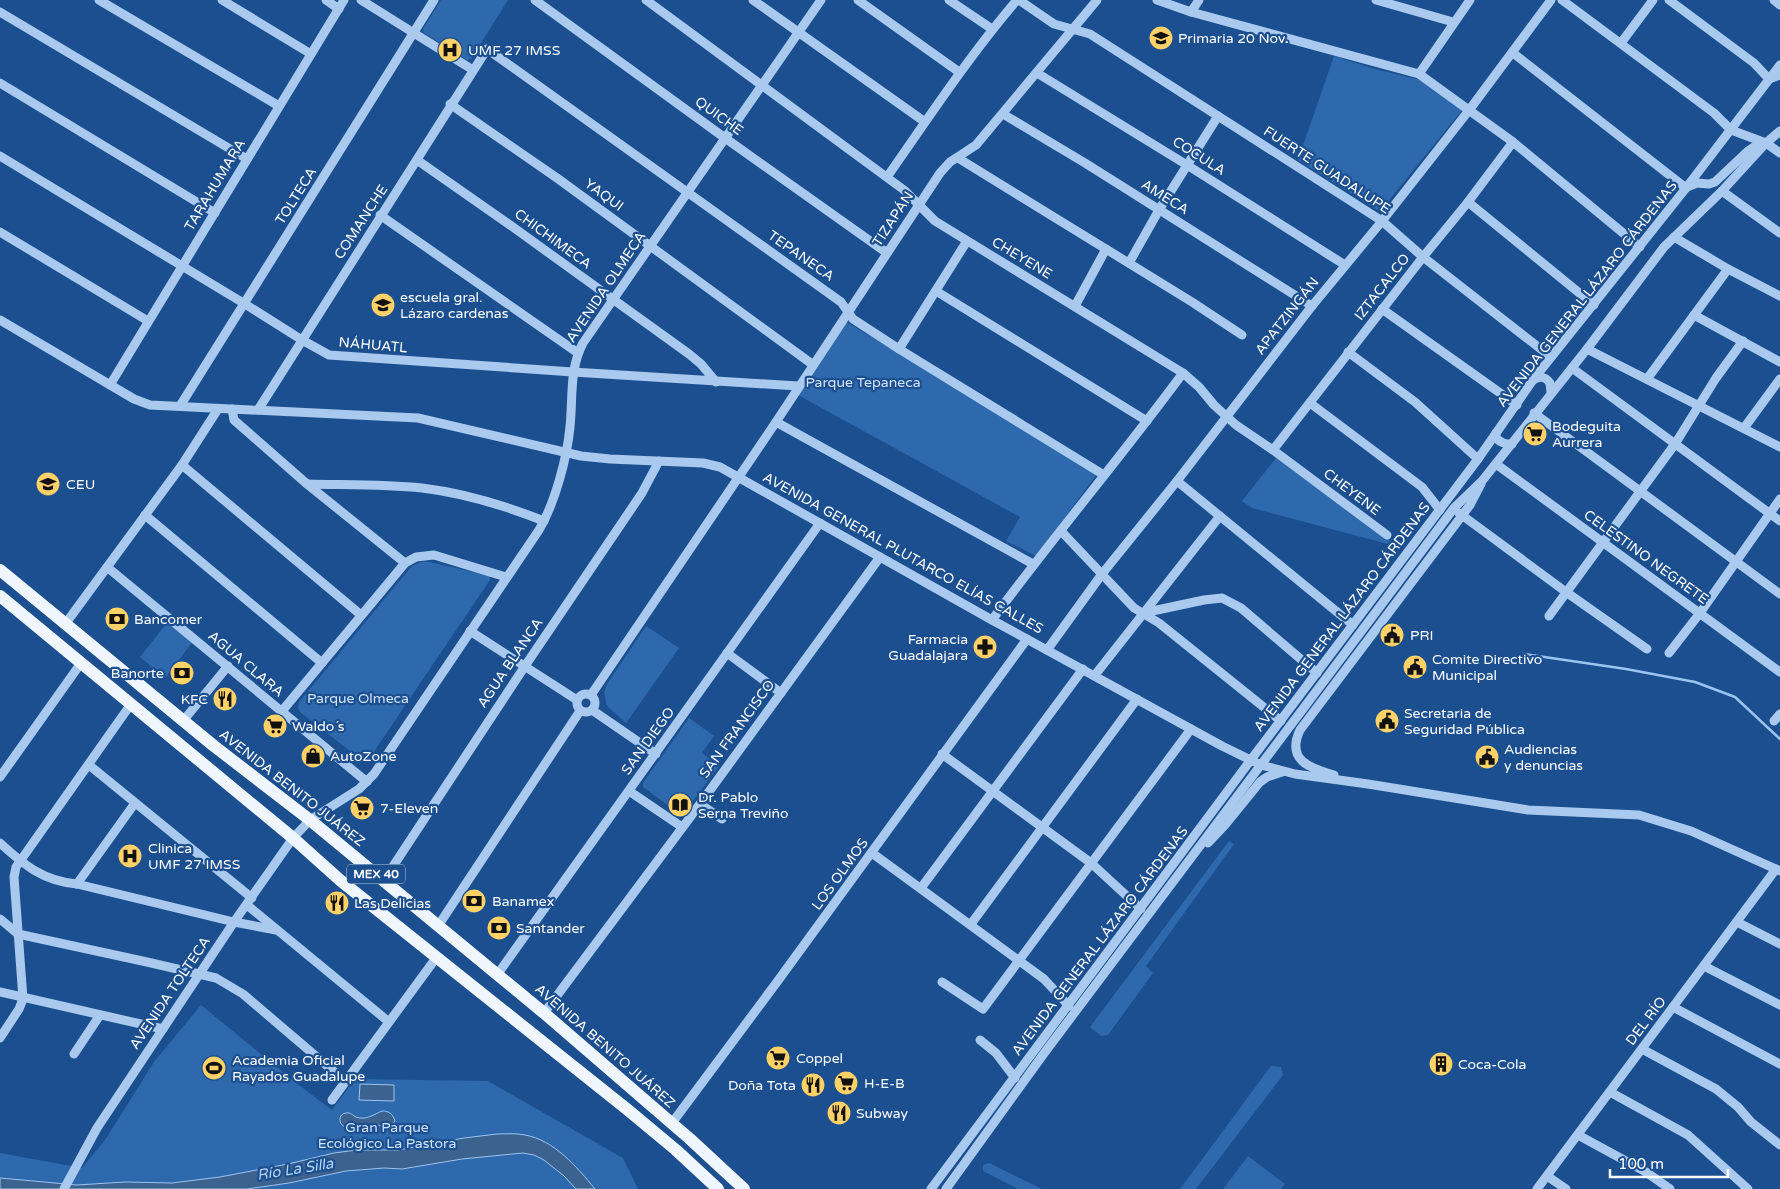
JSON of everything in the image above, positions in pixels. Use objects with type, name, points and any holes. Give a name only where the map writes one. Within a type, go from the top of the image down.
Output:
[{"type":"main road","name":"AVENIDA BENITO JUÁREZ","points":[[0,570],[183,720],[384,880],[544,1013],[672,1123],[744,1189]]},
{"type":"main road","name":"MEX 40","points":[[0,596],[293,838],[341,881],[628,1110],[676,1150],[718,1189]]},
{"type":"main road","points":[[628,1110],[672,1123]]},
{"type":"street","points":[[100,0],[279,106]]},
{"type":"street","points":[[222,0],[311,54]]},
{"type":"street","points":[[326,0],[339,9]]},
{"type":"street","name":"TARAHUMARA","points":[[110,385],[344,0]]},
{"type":"street","points":[[361,0],[473,70]]},
{"type":"street","name":"TOLTECA","points":[[180,406],[434,0]]},
{"type":"street","name":"QUICHE","points":[[535,0],[724,138],[887,253]]},
{"type":"street","name":"CHEYENE","points":[[646,0],[887,177],[910,195],[935,221],[1075,306],[1163,363],[1183,373],[1236,425],[1273,450],[1386,535]]},
{"type":"street","points":[[753,0],[925,122]]},
{"type":"street","name":"AVENIDA OLMECA","points":[[310,820],[367,782],[544,521],[551,505],[566,453],[570,430],[574,372],[578,353],[686,192],[821,0]]},
{"type":"street","points":[[858,0],[959,72]]},
{"type":"street","points":[[949,0],[992,29]]},
{"type":"street","points":[[887,177],[959,72],[992,29],[1018,0]]},
{"type":"street","name":"FUERTE GUADALUPE","points":[[1018,0],[1054,24],[1090,34],[1382,221],[1422,257],[1551,357]]},
{"type":"street","name":"TIZAPÁN","points":[[591,695],[776,422],[812,364],[944,168],[976,146],[1097,0]]},
{"type":"street","points":[[1157,0],[1191,12],[1419,74],[1470,109],[1513,142],[1640,247]]},
{"type":"street","points":[[1191,12],[1199,0]]},
{"type":"street","points":[[1376,0],[1453,22]]},
{"type":"street","points":[[1419,74],[1453,22],[1470,0]]},
{"type":"street","name":"APATZINGÁN","points":[[1047,650],[1102,574],[1177,481],[1312,306],[1470,109],[1551,0]]},
{"type":"street","points":[[1562,0],[1714,113],[1731,130],[1766,143],[1780,153]]},
{"type":"street","points":[[1621,42],[1653,0]]},
{"type":"street","points":[[1669,0],[1754,63],[1769,79],[1780,75]]},
{"type":"street","points":[[1774,0],[1780,5]]},
{"type":"street","points":[[0,12],[248,158]]},
{"type":"street","name":"COMANCHE","points":[[258,410],[487,48]]},
{"type":"street","name":"TEPANECA","points":[[487,48],[841,302],[853,319],[1104,476]]},
{"type":"street","points":[[1513,53],[1686,188],[1697,183],[1704,185],[1715,182],[1748,151],[1766,143]]},
{"type":"street","name":"AVENIDA GENERAL LÁZARO CÁRDENAS","points":[[931,1189],[1478,459],[1533,380],[1640,247],[1780,65]]},
{"type":"street","name":"COCULA","points":[[1038,73],[1187,164],[1345,265]]},
{"type":"street","points":[[0,83],[214,213]]},
{"type":"street","name":"YAQUI","points":[[450,104],[557,178],[812,364]]},
{"type":"street","name":"AMECA","points":[[1003,114],[1085,163],[1312,306]]},
{"type":"street","points":[[1129,263],[1159,210],[1218,116]]},
{"type":"street","name":"AVENIDA GENERAL LÁZARO CÁRDENAS","points":[[946,1189],[1192,856],[1454,508],[1482,481],[1496,464],[1534,413],[1587,349],[1659,252],[1780,131]]},
{"type":"street","name":"IZTACALCO","points":[[1273,450],[1513,142]]},
{"type":"street","name":"NÁHUATL","points":[[0,156],[329,355],[798,386]]},
{"type":"street","points":[[958,158],[1242,335]]},
{"type":"street","name":"CHICHIMECA","points":[[417,160],[701,364],[716,382]]},
{"type":"street","points":[[1722,191],[1780,234]]},
{"type":"street","points":[[1468,202],[1594,305]]},
{"type":"street","points":[[380,215],[578,353]]},
{"type":"street","points":[[0,232],[148,321]]},
{"type":"street","points":[[1674,237],[1728,269],[1780,296]]},
{"type":"street","points":[[899,349],[966,241]]},
{"type":"street","points":[[1075,306],[1106,249]]},
{"type":"street","points":[[1647,379],[1728,269]]},
{"type":"street","points":[[936,291],[1148,421]]},
{"type":"street","points":[[1382,309],[1517,404]]},
{"type":"street","points":[[1694,315],[1780,362]]},
{"type":"street","name":"AVENIDA GENERAL PLUTARCO ELÍAS CALLES","points":[[0,320],[110,385],[150,405],[418,418],[593,458],[712,464],[738,476],[992,620],[1250,761],[1282,772],[1528,810],[1639,815],[1691,831],[1778,870]]},
{"type":"street","points":[[1549,616],[1675,444],[1716,378],[1742,341]]},
{"type":"street","points":[[1587,349],[1780,447]]},
{"type":"street","points":[[1348,352],[1415,402],[1478,459]]},
{"type":"street","points":[[1572,368],[1780,521]]},
{"type":"street","points":[[992,620],[1033,564],[1148,421],[1183,373]]},
{"type":"street","points":[[1533,380],[1538,377],[1544,378],[1550,382],[1552,392]]},
{"type":"street","points":[[1744,428],[1780,378]]},
{"type":"street","points":[[1310,403],[1422,487],[1440,510]]},
{"type":"street","points":[[66,623],[182,465],[218,409]]},
{"type":"street","points":[[232,409],[234,420],[405,564]]},
{"type":"street","points":[[1534,413],[1780,594]]},
{"type":"street","points":[[776,422],[1033,564]]},
{"type":"street","points":[[1496,433],[1498,440],[1504,444],[1512,444]]},
{"type":"street","name":"AGUA BLANCA","points":[[384,880],[642,493],[659,461]]},
{"type":"street","name":"CELESTINO NEGRETE","points":[[1496,464],[1780,672]]},
{"type":"street","points":[[182,465],[361,614]]},
{"type":"street","points":[[1177,481],[1353,625]]},
{"type":"street","points":[[1368,784],[1313,768],[1300,760],[1296,753],[1295,745],[1300,730],[1470,505],[1482,481]]},
{"type":"street","points":[[308,484],[425,488],[480,500],[544,521]]},
{"type":"street","points":[[1669,653],[1700,614],[1780,499]]},
{"type":"street","points":[[1454,508],[1566,592],[1647,649]]},
{"type":"street","points":[[145,515],[322,663]]},
{"type":"street","points":[[1095,675],[1220,516]]},
{"type":"street","name":"SAN DIEGO","points":[[497,975],[820,523]]},
{"type":"street","points":[[1061,531],[1126,601],[1158,623],[1281,721]]},
{"type":"street","points":[[282,711],[361,614],[405,564],[416,557],[434,555],[506,577]]},
{"type":"street","name":"SAN FRANCISCO","points":[[544,1013],[700,804],[880,557]]},
{"type":"street","name":"AGUA CLARA","points":[[107,567],[367,782]]},
{"type":"street","points":[[1143,614],[1204,600],[1222,598],[1241,608],[1317,673]]},
{"type":"street","points":[[1369,621],[1384,618]]},
{"type":"street","points":[[470,632],[577,700]]},
{"type":"street","name":"LOS OLMOS","points":[[672,1123],[872,853],[1027,639]]},
{"type":"street","points":[[727,653],[780,694]]},
{"type":"street","points":[[0,777],[81,663]]},
{"type":"street","points":[[183,720],[228,666]]},
{"type":"street","points":[[921,888],[1083,669]]},
{"type":"street","points":[[1323,682],[1341,676]]},
{"type":"street","points":[[582,694],[591,695],[595,701],[592,710],[586,713],[580,711],[576,705],[577,700],[582,694]]},
{"type":"street","points":[[971,924],[1137,699]]},
{"type":"street","points":[[0,1038],[19,1009],[23,999],[14,877],[16,867],[131,704]]},
{"type":"street","points":[[592,710],[656,754]]},
{"type":"street","points":[[438,926],[580,711]]},
{"type":"street","points":[[942,982],[983,1009],[1191,729]]},
{"type":"street","points":[[942,754],[1091,863],[1141,909]]},
{"type":"street","points":[[89,765],[249,902],[276,930],[389,1022]]},
{"type":"street","points":[[1192,856],[1225,825],[1260,782],[1267,777],[1282,772]]},
{"type":"street","points":[[629,791],[682,827]]},
{"type":"street","points":[[77,884],[135,803]]},
{"type":"street","points":[[700,804],[722,819]]},
{"type":"street","name":"AVENIDA TOLTECA","points":[[64,1189],[97,1128],[234,922],[293,838],[310,820]]},
{"type":"street","points":[[0,843],[41,875],[52,880],[77,884],[234,922],[276,930]]},
{"type":"street","points":[[872,853],[1044,979],[1069,1006]]},
{"type":"street","name":"DEL RÍO","points":[[1537,1189],[1778,870]]},
{"type":"street","points":[[0,919],[18,934],[216,978],[243,994],[345,1081]]},
{"type":"street","points":[[1737,922],[1780,944]]},
{"type":"street","points":[[332,1100],[436,958]]},
{"type":"street","points":[[1704,966],[1780,1006]]},
{"type":"street","points":[[0,992],[23,999],[163,1029]]},
{"type":"street","points":[[1673,1007],[1780,1064]]},
{"type":"street","points":[[74,1054],[100,1015]]},
{"type":"street","points":[[980,1040],[996,1053],[1015,1078]]},
{"type":"street","points":[[1642,1049],[1716,1090],[1780,1145]]},
{"type":"street","points":[[1610,1092],[1688,1135],[1748,1189]]},
{"type":"street","points":[[988,1130],[1004,1093],[1000,1098]]},
{"type":"street","points":[[1578,1135],[1646,1172],[1670,1189]]},
{"type":"street","points":[[1546,1176],[1566,1189]]},
{"type":"green space","points":[[441,0],[508,0],[471,59],[467,60],[424,33],[423,29]]},
{"type":"green space","points":[[1334,56],[1371,68],[1420,80],[1462,110],[1382,209],[1377,210],[1298,160]]},
{"type":"green space","name":"Parque Tepaneca","points":[[845,321],[1097,474],[1036,556],[1006,541],[1020,517],[798,395]]},
{"type":"green space","points":[[1276,458],[1399,547],[1252,508],[1242,501]]},
{"type":"green space","name":"Parque Olmeca","points":[[421,562],[430,562],[490,576],[490,580],[373,753],[369,763],[364,762],[300,712],[298,708],[299,702],[412,566]]},
{"type":"green space","points":[[170,619],[195,639],[165,678],[140,657]]},
{"type":"green space","points":[[646,626],[679,648],[626,723],[607,706],[604,692],[607,684]]},
{"type":"green space","points":[[689,718],[714,736],[702,753],[719,766],[684,813],[680,814],[643,787],[643,783]]},
{"type":"green space","points":[[1229,841],[1234,844],[1146,966],[1153,973],[1108,1035],[1101,1036],[1090,1027]]},
{"type":"green space","name":"Gran Parque Ecológico La Pastora","points":[[201,1005],[332,1110],[355,1079],[488,1081],[623,1158],[638,1189],[0,1189],[0,1153],[82,1168],[105,1140],[154,1062]]},
{"type":"green space","points":[[1271,1066],[1281,1067],[1283,1075],[1196,1189],[1180,1189]]},
{"type":"green space","points":[[1248,1156],[1285,1184],[1281,1189],[1223,1189]]},
{"type":"green space","points":[[989,1163],[1042,1189],[1018,1189],[983,1171],[983,1165]]},
{"type":"water","points":[[360,1084],[394,1085],[394,1101],[359,1100]]},
{"type":"water","points":[[382,1111],[389,1112],[393,1116],[395,1121],[391,1125],[375,1124],[371,1128],[356,1125],[345,1127],[340,1122],[341,1115],[346,1113],[363,1118]]},
{"type":"water","name":"Río La Silla","points":[[497,1134],[522,1134],[546,1142],[573,1164],[595,1189],[576,1189],[564,1176],[544,1160],[534,1155],[523,1153],[462,1159],[402,1169],[384,1168],[346,1171],[289,1183],[247,1189],[0,1189],[0,1178],[77,1185],[125,1182],[172,1183],[220,1177],[334,1153],[357,1150],[398,1150]]},
{"type":"waterway","points":[[1524,654],[1626,669],[1695,682],[1735,697],[1780,739]]},
{"type":"place","name":"Primaria 20 Nov.","points":[[1161,38]]},
{"type":"place","name":"UMF 27 IMSS","points":[[450,50]]},
{"type":"place","name":"escuela gral. Lázaro cardenas","points":[[383,305]]},
{"type":"place","name":"Bodeguita Aurrera","points":[[1535,434]]},
{"type":"place","name":"CEU","points":[[48,484]]},
{"type":"place","name":"Bancomer","points":[[117,619]]},
{"type":"place","name":"PRI","points":[[1392,635]]},
{"type":"place","name":"Farmacia Guadalajara","points":[[985,647]]},
{"type":"place","name":"Comite Directivo Municipal","points":[[1415,667]]},
{"type":"place","name":"Banorte","points":[[182,673]]},
{"type":"place","name":"KFC","points":[[225,699]]},
{"type":"place","name":"Secretaria de Seguridad Pública","points":[[1387,721]]},
{"type":"place","name":"Waldo´s","points":[[275,726]]},
{"type":"place","name":"AutoZone","points":[[313,756]]},
{"type":"place","name":"Audiencias y denuncias","points":[[1487,757]]},
{"type":"place","name":"Dr. Pablo Serna Treviño","points":[[680,805]]},
{"type":"place","name":"7-Eleven","points":[[362,808]]},
{"type":"place","name":"Clinica UMF 27 IMSS","points":[[130,856]]},
{"type":"place","name":"Banamex","points":[[474,901]]},
{"type":"place","name":"Las Delicias","points":[[337,903]]},
{"type":"place","name":"Santander","points":[[499,928]]},
{"type":"place","name":"Coppel","points":[[778,1058]]},
{"type":"place","name":"Coca-Cola","points":[[1441,1064]]},
{"type":"place","name":"Academia Oficial Rayados Guadalupe","points":[[214,1068]]},
{"type":"place","name":"H-E-B","points":[[846,1083]]},
{"type":"place","name":"Doña Tota","points":[[813,1085]]},
{"type":"place","name":"Subway","points":[[839,1113]]}]
